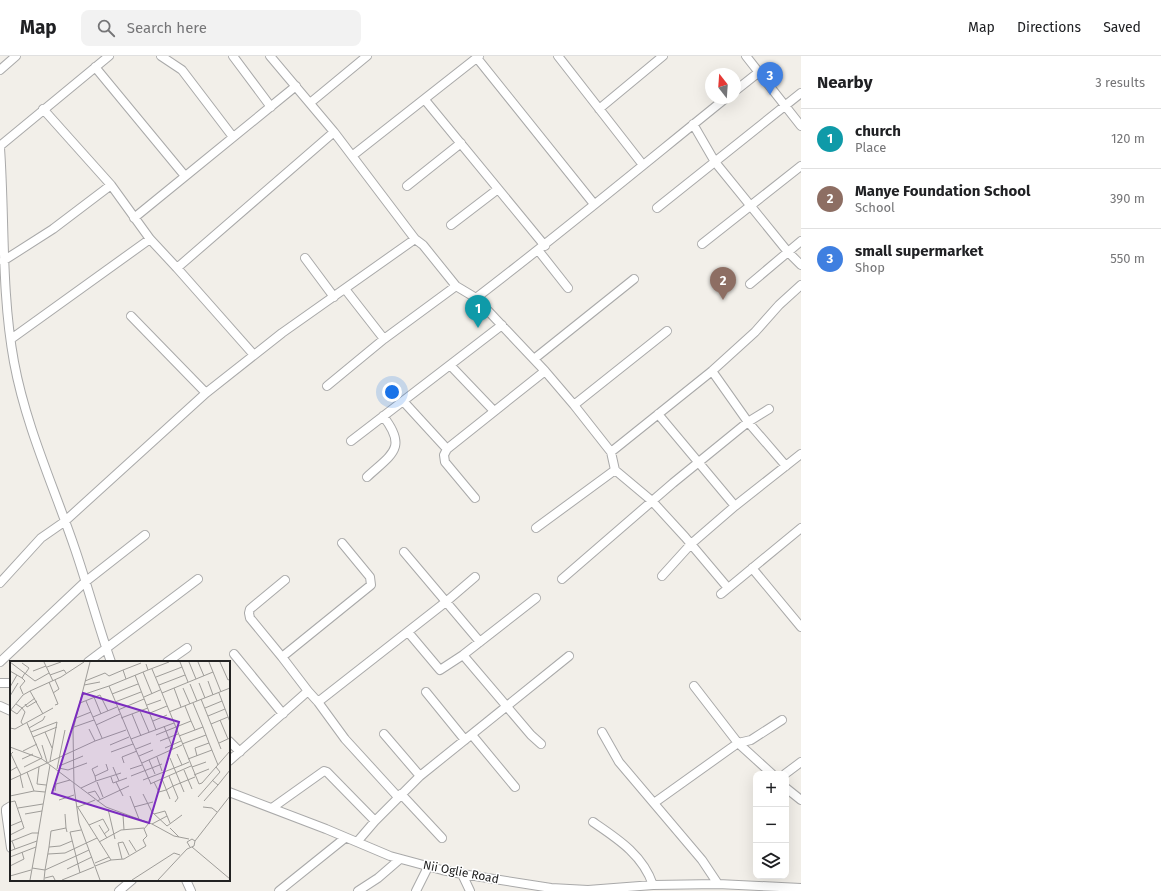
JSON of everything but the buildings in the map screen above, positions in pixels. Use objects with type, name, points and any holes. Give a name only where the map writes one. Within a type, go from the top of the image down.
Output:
[{"type":"street","points":[[0,70],[16,56]]},
{"type":"street","points":[[109,56],[43,109],[0,147],[4,199],[3,261],[11,339],[19,387],[25,413],[85,582],[111,661]]},
{"type":"street","points":[[161,56],[182,70],[233,137]]},
{"type":"street","points":[[232,56],[270,107]]},
{"type":"street","points":[[270,56],[334,132],[389,201],[415,239],[423,245],[456,286],[476,298],[545,371],[574,405],[610,452],[615,470],[652,501],[691,544],[724,591],[800,529]]},
{"type":"street","points":[[310,103],[367,56]]},
{"type":"street","points":[[558,56],[643,165]]},
{"type":"street","points":[[599,109],[663,56]]},
{"type":"street","points":[[746,56],[801,126]]},
{"type":"street","points":[[352,156],[478,57],[594,204]]},
{"type":"street","points":[[95,66],[185,176]]},
{"type":"street","points":[[741,86],[759,72]]},
{"type":"street","points":[[134,218],[296,86]]},
{"type":"street","points":[[656,208],[801,93]]},
{"type":"street","points":[[425,100],[498,189],[542,248],[568,288]]},
{"type":"street","points":[[476,298],[542,248],[718,104]]},
{"type":"street","points":[[43,109],[111,185],[150,239],[254,356]]},
{"type":"street","points":[[693,124],[715,162],[788,252],[801,265]]},
{"type":"street","points":[[177,268],[334,132]]},
{"type":"street","points":[[407,186],[461,143]]},
{"type":"street","points":[[702,244],[801,166]]},
{"type":"street","points":[[3,261],[53,229],[111,185]]},
{"type":"street","points":[[450,225],[498,189]]},
{"type":"street","points":[[11,339],[150,239]]},
{"type":"street","points":[[0,583],[41,538],[64,522],[206,393],[334,297],[415,239]]},
{"type":"street","points":[[750,284],[801,241]]},
{"type":"street","points":[[305,258],[334,297]]},
{"type":"street","points":[[534,359],[634,280]]},
{"type":"street","points":[[610,452],[712,371],[755,332],[779,305],[801,285]]},
{"type":"street","points":[[327,386],[384,339],[456,286]]},
{"type":"street","points":[[345,289],[384,339]]},
{"type":"street","points":[[131,316],[206,393]]},
{"type":"street","points":[[351,441],[502,325]]},
{"type":"street","points":[[574,405],[667,331]]},
{"type":"street","points":[[450,364],[494,411]]},
{"type":"street","points":[[475,498],[445,462],[444,455],[447,449],[545,371]]},
{"type":"street","points":[[712,371],[748,422],[786,466]]},
{"type":"street","points":[[403,401],[447,449]]},
{"type":"street","points":[[562,579],[699,462],[748,422],[769,409]]},
{"type":"street","points":[[658,414],[735,506]]},
{"type":"street","points":[[367,477],[394,450],[396,443],[393,429],[383,416]]},
{"type":"street","points":[[662,576],[691,544],[735,506],[801,454]]},
{"type":"street","points":[[536,528],[615,470]]},
{"type":"street","points":[[0,662],[85,582],[145,535]]},
{"type":"street","points":[[282,657],[371,585],[371,580],[342,543]]},
{"type":"street","points":[[404,552],[447,601],[480,642]]},
{"type":"street","points":[[752,568],[801,627]]},
{"type":"street","points":[[318,702],[447,601],[475,577]]},
{"type":"street","points":[[89,661],[198,579]]},
{"type":"street","points":[[285,580],[250,609],[250,618],[318,702],[345,739],[399,796],[442,838]]},
{"type":"street","points":[[408,632],[440,670],[480,642],[536,598]]},
{"type":"street","points":[[168,661],[187,648]]},
{"type":"street","points":[[234,654],[283,714]]},
{"type":"street","points":[[462,655],[506,707],[541,744]]},
{"type":"street","points":[[357,842],[375,821],[420,776],[569,656]]},
{"type":"street","points":[[694,686],[738,743],[769,771]]},
{"type":"street","points":[[230,760],[308,691]]},
{"type":"street","points":[[426,692],[465,740]]},
{"type":"street","points":[[0,706],[10,711]]},
{"type":"street","points":[[654,803],[738,743],[751,740],[782,720]]},
{"type":"street","points":[[602,732],[619,762],[702,860],[718,884]]},
{"type":"street","points":[[384,734],[420,776]]},
{"type":"street","points":[[472,735],[515,787]]},
{"type":"street","points":[[230,742],[240,752]]},
{"type":"street","points":[[788,771],[801,762]]},
{"type":"street","points":[[272,808],[324,771],[327,772],[375,821]]},
{"type":"street","points":[[789,790],[801,800]]},
{"type":"street","name":"Nii Oglie Road","points":[[230,792],[400,859],[462,874],[551,888],[588,891],[718,884],[801,888]]},
{"type":"street","points":[[10,807],[6,809],[6,812],[10,841]]},
{"type":"street","points":[[593,822],[618,839],[641,860],[659,887]]},
{"type":"street","points":[[279,891],[345,838]]},
{"type":"street","points":[[358,891],[378,878],[400,859]]},
{"type":"street","points":[[416,891],[428,867]]},
{"type":"street","points":[[462,874],[470,891]]},
{"type":"street","points":[[119,891],[131,881]]},
{"type":"street","points":[[187,881],[192,891]]},
{"type":"place","name":"small supermarket","points":[[770,95]]},
{"type":"place","name":"Manye Foundation School","points":[[723,300]]},
{"type":"place","name":"church","points":[[478,328]]}]
